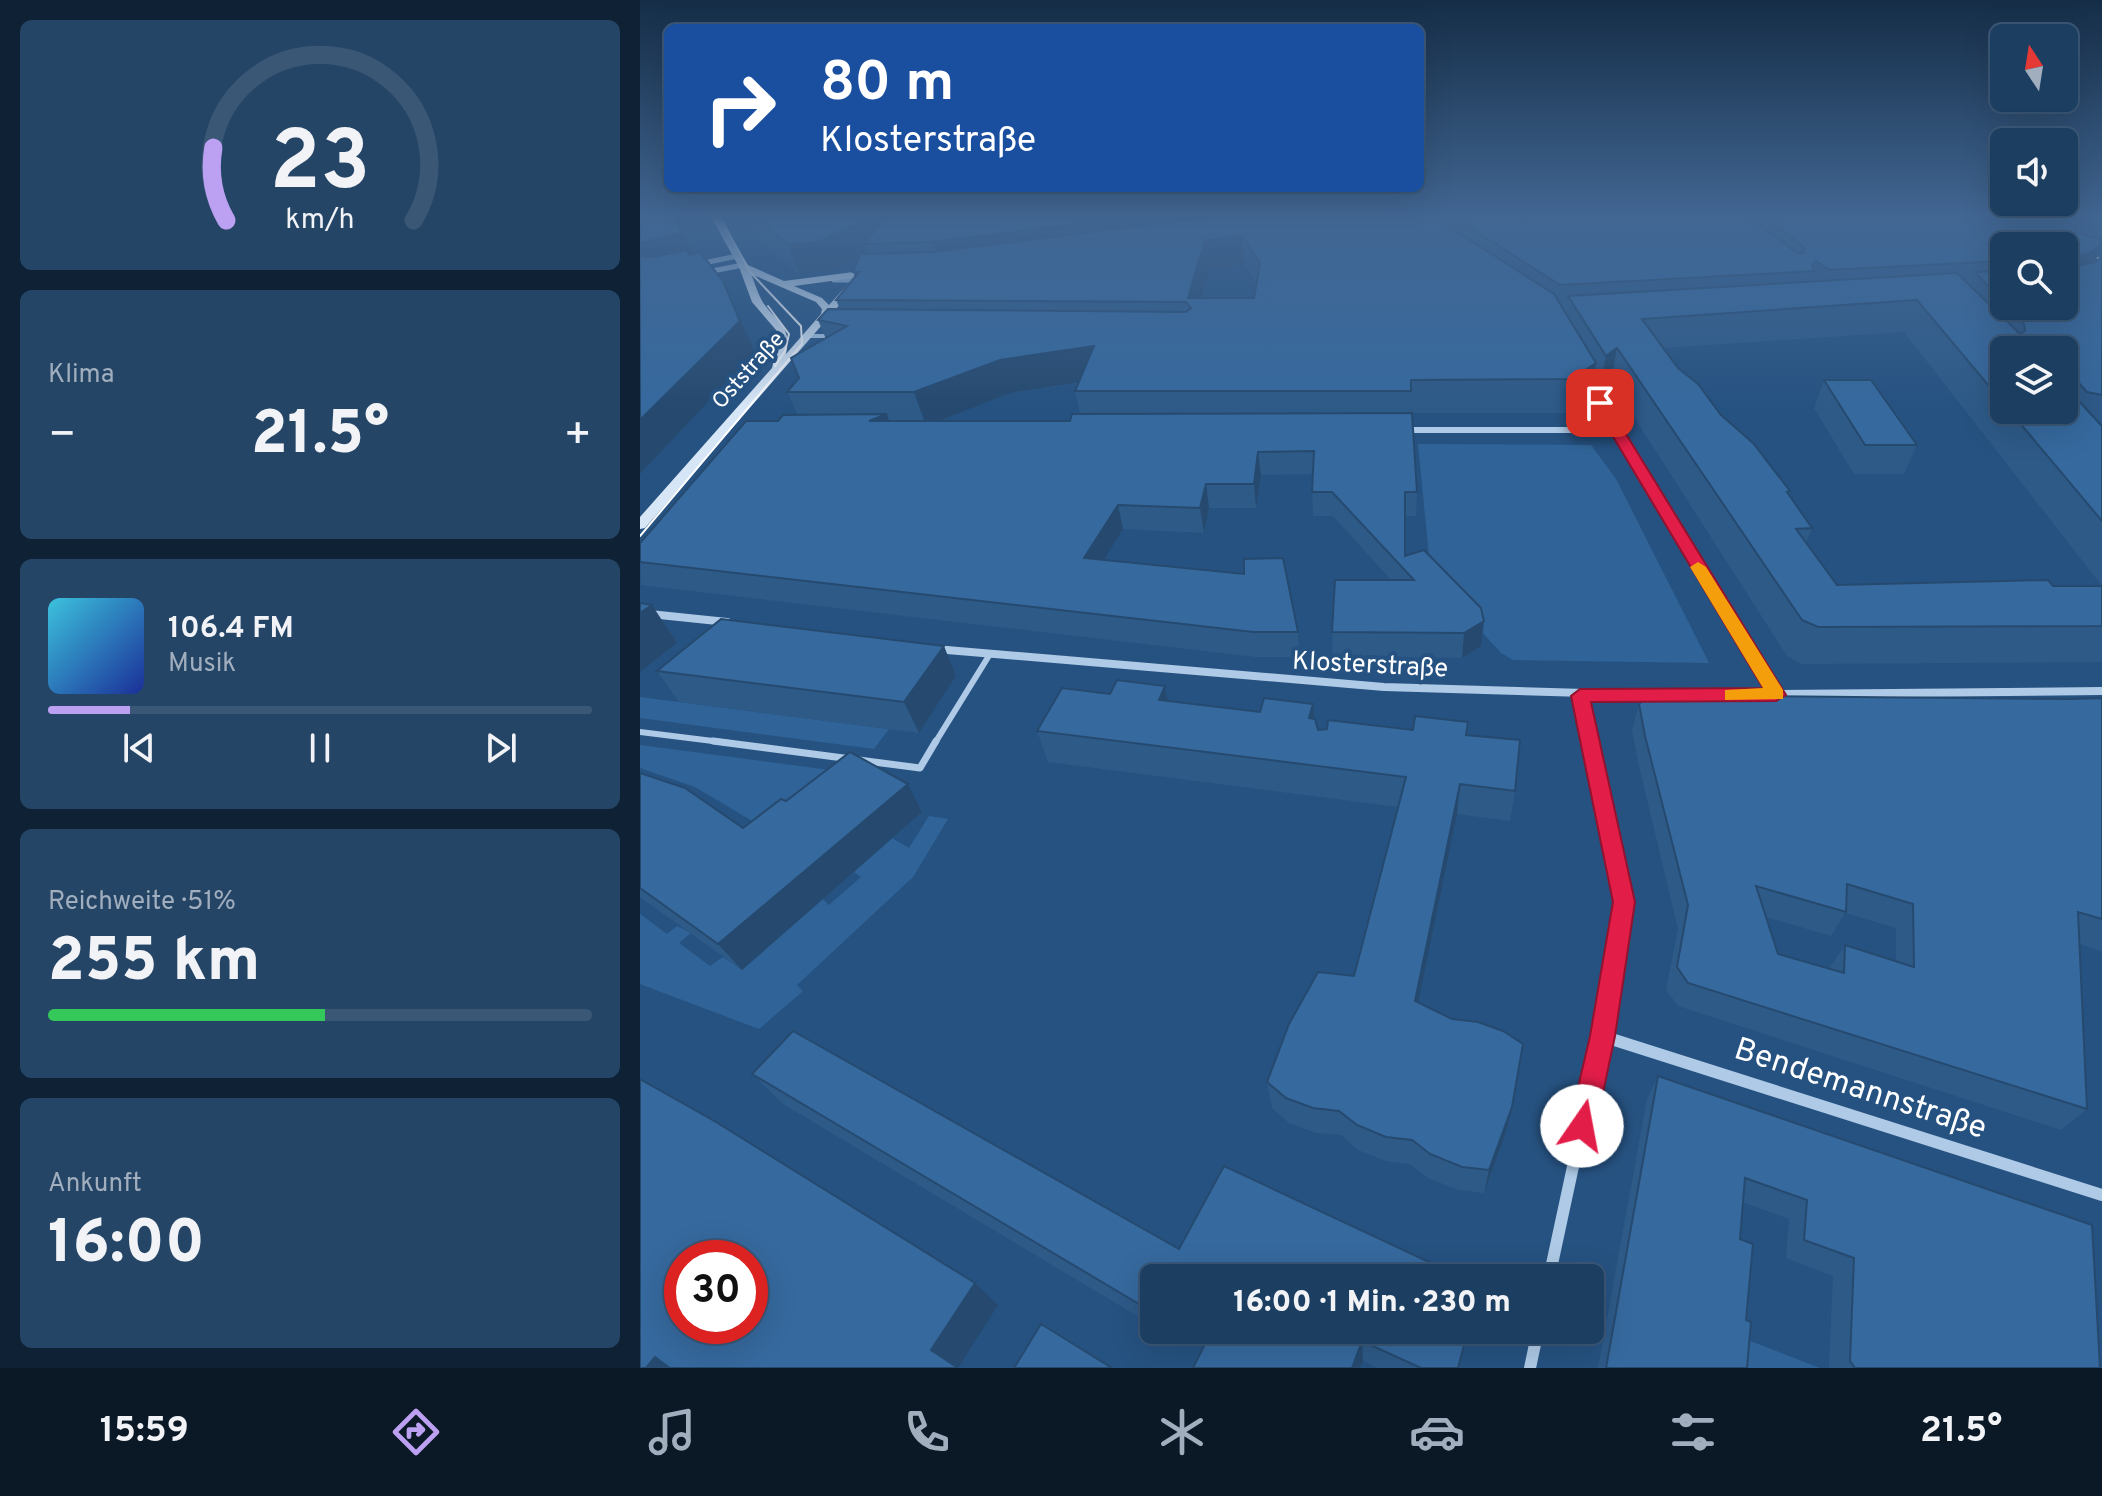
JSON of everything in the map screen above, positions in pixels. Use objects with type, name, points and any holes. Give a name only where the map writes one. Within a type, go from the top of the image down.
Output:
[{"type":"main road","points":[[747,279],[757,302],[781,330],[783,342],[777,369]]},
{"type":"main road","points":[[772,279],[822,302],[827,308],[826,315]]},
{"type":"main road","points":[[784,285],[851,279]]},
{"type":"main road","name":"Oststraße","points":[[640,525],[725,432],[777,369],[862,279]]},
{"type":"street","points":[[1585,376],[1776,695]]},
{"type":"street","points":[[1395,430],[1615,430]]},
{"type":"street","points":[[640,613],[735,623]]},
{"type":"street","name":"Klosterstraße","points":[[926,648],[1244,679],[1580,696],[2102,691]]},
{"type":"street","points":[[1552,1264],[1602,1036],[1624,902],[1580,696]]},
{"type":"street","name":"Bendemannstraße","points":[[1602,1036],[2102,1195]]},
{"type":"street","points":[[1530,1368],[1535,1344]]},
{"type":"lane","points":[[808,336],[835,336]]},
{"type":"lane","points":[[640,732],[920,768],[990,654]]},
{"type":"shaded area","points":[[1418,444],[1591,445],[1616,479],[1709,663],[1513,660],[1501,653],[1431,576]]},
{"type":"shaded area","points":[[640,697],[889,729],[874,749],[640,718]]},
{"type":"shaded area","points":[[640,745],[838,771],[764,828],[695,787],[640,768]]},
{"type":"shaded area","points":[[929,816],[948,819],[913,877],[797,985],[803,991],[759,1029],[640,984],[640,914],[667,934],[677,926],[691,933],[679,943],[710,966],[723,957],[742,970],[822,899],[829,905],[861,877],[854,872],[892,838],[909,848]]},
{"type":"shaded area","points":[[1735,1335],[1820,1368],[1731,1368]]},
{"type":"building","points":[[640,279],[721,279],[740,321],[640,420]]},
{"type":"building","points":[[853,279],[1194,279],[1188,298],[1254,298],[1257,279],[1530,279],[1554,294],[1596,363],[1571,379],[1411,380],[1411,391],[1075,391],[1094,346],[1000,360],[914,392],[787,392],[799,378],[791,358],[847,326],[818,320],[828,309],[1186,312],[1191,308],[1186,302],[836,300]]},
{"type":"building","points":[[1550,279],[1672,279],[1560,285]]},
{"type":"building","points":[[1858,279],[1963,279],[1990,305],[1990,320],[2006,320],[2020,334],[2025,331],[2020,320],[2078,320],[2078,279],[2102,279],[2102,395],[2087,392],[2078,382],[2078,336],[1990,336],[1990,387],[1917,300],[1642,319],[1678,368],[1698,384],[1721,415],[1753,443],[1790,491],[1787,492],[1812,528],[1796,529],[1837,585],[2048,580],[2053,586],[2102,586],[2102,626],[1818,627],[1802,620],[1617,348],[1606,356],[1568,296]]},
{"type":"building","points":[[1824,380],[1871,380],[1917,445],[1865,445]]},
{"type":"building","points":[[2078,400],[2102,426],[2102,521],[2021,424],[2078,424]]},
{"type":"building","points":[[1412,413],[1417,492],[1405,492],[1405,556],[1424,550],[1481,608],[1484,621],[1464,633],[1332,632],[1335,580],[1414,580],[1332,492],[1312,492],[1314,451],[1258,452],[1254,484],[1206,484],[1200,508],[1118,505],[1084,558],[1244,574],[1244,559],[1283,558],[1298,632],[1253,632],[640,562],[640,543],[746,421],[778,421],[783,415],[887,414],[869,421],[1070,421],[1072,414]]},
{"type":"building","points":[[640,603],[652,605],[640,613]]},
{"type":"building","points":[[721,619],[944,646],[904,702],[657,671]]},
{"type":"building","points":[[1117,680],[1165,686],[1159,700],[1260,712],[1264,698],[1313,704],[1309,718],[1315,719],[1318,730],[1327,729],[1328,720],[1413,730],[1415,716],[1468,722],[1466,735],[1520,740],[1515,791],[1460,784],[1415,1001],[1452,1019],[1478,1022],[1503,1031],[1523,1044],[1512,1107],[1489,1170],[1462,1167],[1430,1154],[1412,1140],[1386,1137],[1357,1125],[1339,1111],[1313,1108],[1286,1098],[1267,1082],[1289,1024],[1318,972],[1354,976],[1406,777],[1037,731],[1062,688],[1110,694]]},
{"type":"building","points":[[1648,695],[2102,698],[2102,919],[2078,912],[2087,1109],[1688,983],[1677,967],[1688,905],[1639,704]],"holes":[[[1847,884],[1913,904],[1914,967],[1845,945],[1844,973],[1778,954],[1756,886],[1846,912]]]},
{"type":"building","points":[[850,752],[908,784],[718,944],[640,888],[640,773],[685,788],[743,828],[781,799],[786,801]]},
{"type":"building","points":[[793,1031],[1179,1249],[1224,1166],[1433,1264],[1140,1264],[1140,1305],[752,1074]]},
{"type":"building","points":[[1658,1076],[2092,1225],[2100,1368],[1855,1368],[1850,1361],[1854,1258],[1804,1240],[1807,1200],[1745,1178],[1740,1239],[1753,1244],[1746,1320],[1751,1322],[1747,1368],[1606,1368]]},
{"type":"building","points":[[640,1079],[716,1122],[975,1283],[931,1350],[958,1368],[670,1368],[655,1357],[646,1368],[640,1368]]},
{"type":"building","points":[[1041,1324],[1112,1368],[1014,1368]]},
{"type":"building","points":[[1205,1344],[1361,1344],[1352,1368],[1193,1368]]},
{"type":"building","points":[[1369,1344],[1464,1344],[1458,1368],[1421,1368]]},
{"type":"tram line","points":[[640,536],[802,344],[801,326],[756,279]]},
{"type":"tram line","points":[[768,306],[789,334],[785,351],[775,366]]},
{"type":"slow traffic","points":[[1698,567],[1776,695],[1731,695]]},
{"type":"route","points":[[1582,1126],[1602,1036],[1624,902],[1580,696],[1776,695],[1600,403]]}]
